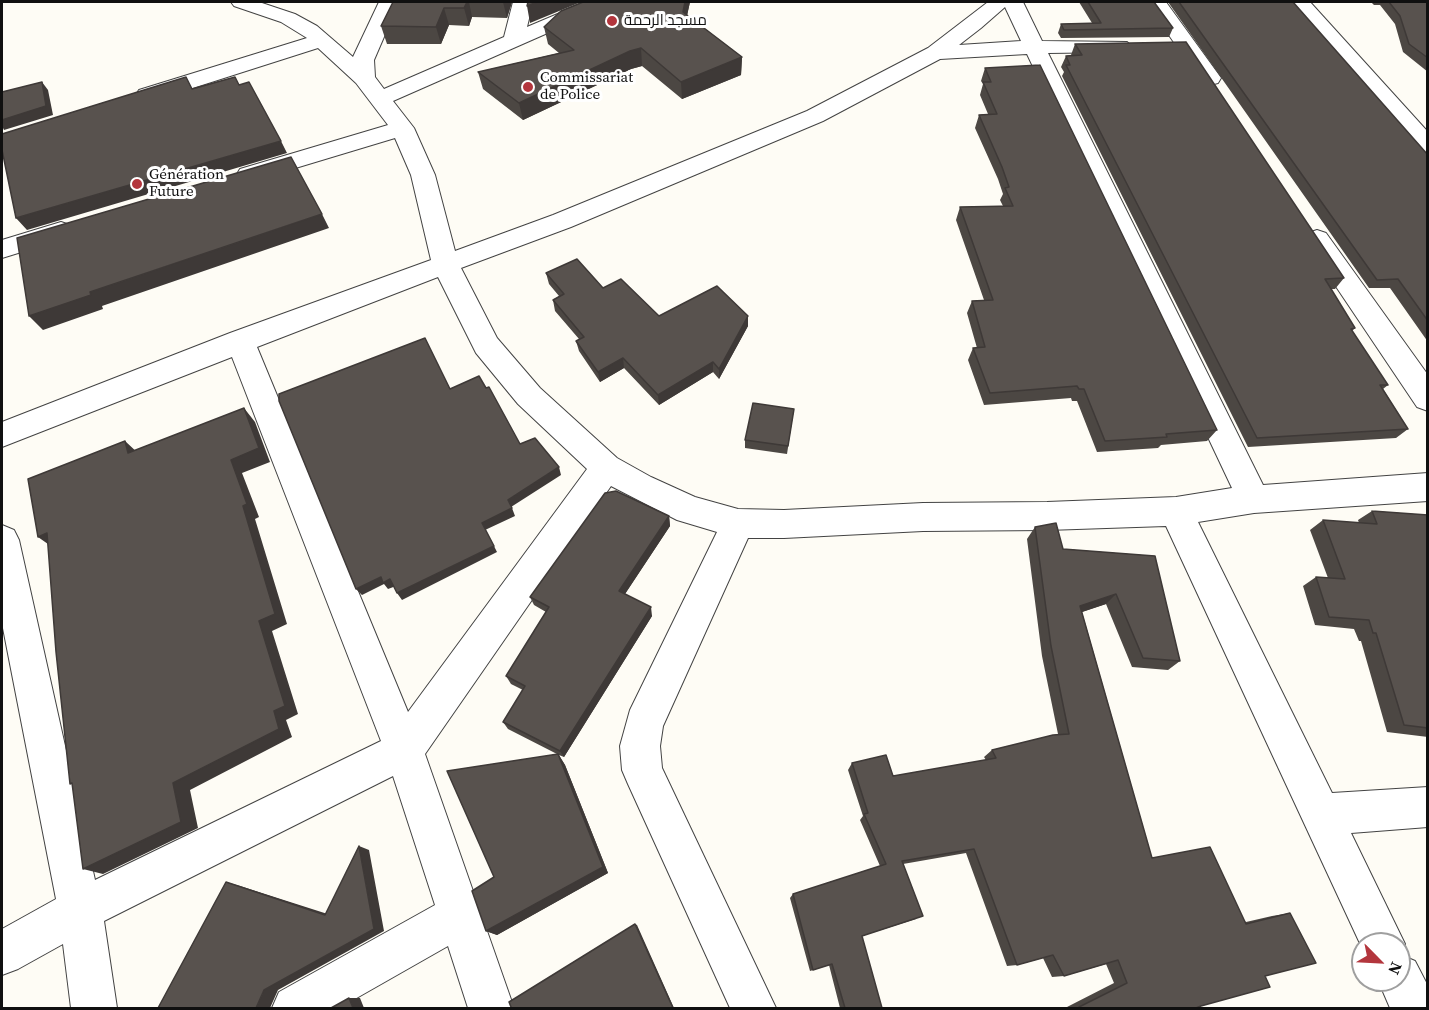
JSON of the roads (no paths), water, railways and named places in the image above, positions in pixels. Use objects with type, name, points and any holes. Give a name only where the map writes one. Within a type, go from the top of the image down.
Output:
[{"type":"street","points":[[372,89],[363,60],[389,2]]},
{"type":"street","points":[[514,39],[523,2]]},
{"type":"street","points":[[372,89],[514,39],[602,2]]},
{"type":"street","points":[[2,435],[240,341],[365,296],[445,263],[562,220],[815,116],[936,53],[999,2]]},
{"type":"street","points":[[1013,2],[1118,223],[1254,498]]},
{"type":"street","points":[[1156,2],[1176,45],[1226,102]]},
{"type":"street","points":[[1300,2],[1428,147]]},
{"type":"street","points":[[253,3],[288,18],[323,40],[372,89],[402,128],[423,175],[445,263],[486,345],[529,396],[606,467],[639,487],[689,510],[738,523],[784,524],[923,517],[1047,516],[1176,511],[1254,498],[1428,487]]},
{"type":"street","points":[[132,99],[323,40]]},
{"type":"street","points":[[936,53],[1035,47],[1140,45]]},
{"type":"street","points":[[230,180],[402,128]]},
{"type":"street","points":[[1302,218],[1428,399]]},
{"type":"street","points":[[2,249],[82,225]]},
{"type":"street","points":[[240,341],[404,750],[491,1008]]},
{"type":"street","points":[[2,953],[80,910],[404,750],[606,467]]},
{"type":"street","points":[[1176,511],[1377,932]]},
{"type":"street","points":[[738,523],[644,724],[640,746],[642,770],[753,1008]]},
{"type":"street","points":[[2,540],[80,910],[94,1008]]},
{"type":"street","points":[[1322,814],[1428,807]]},
{"type":"street","points":[[295,1008],[460,915]]},
{"type":"street","points":[[1406,992],[1414,1008]]},
{"type":"place","name":"مسجد الرحمة","points":[[612,21]]},
{"type":"place","name":"Commissariat de Police","points":[[528,87]]},
{"type":"place","name":"Génération Future","points":[[137,184]]}]
